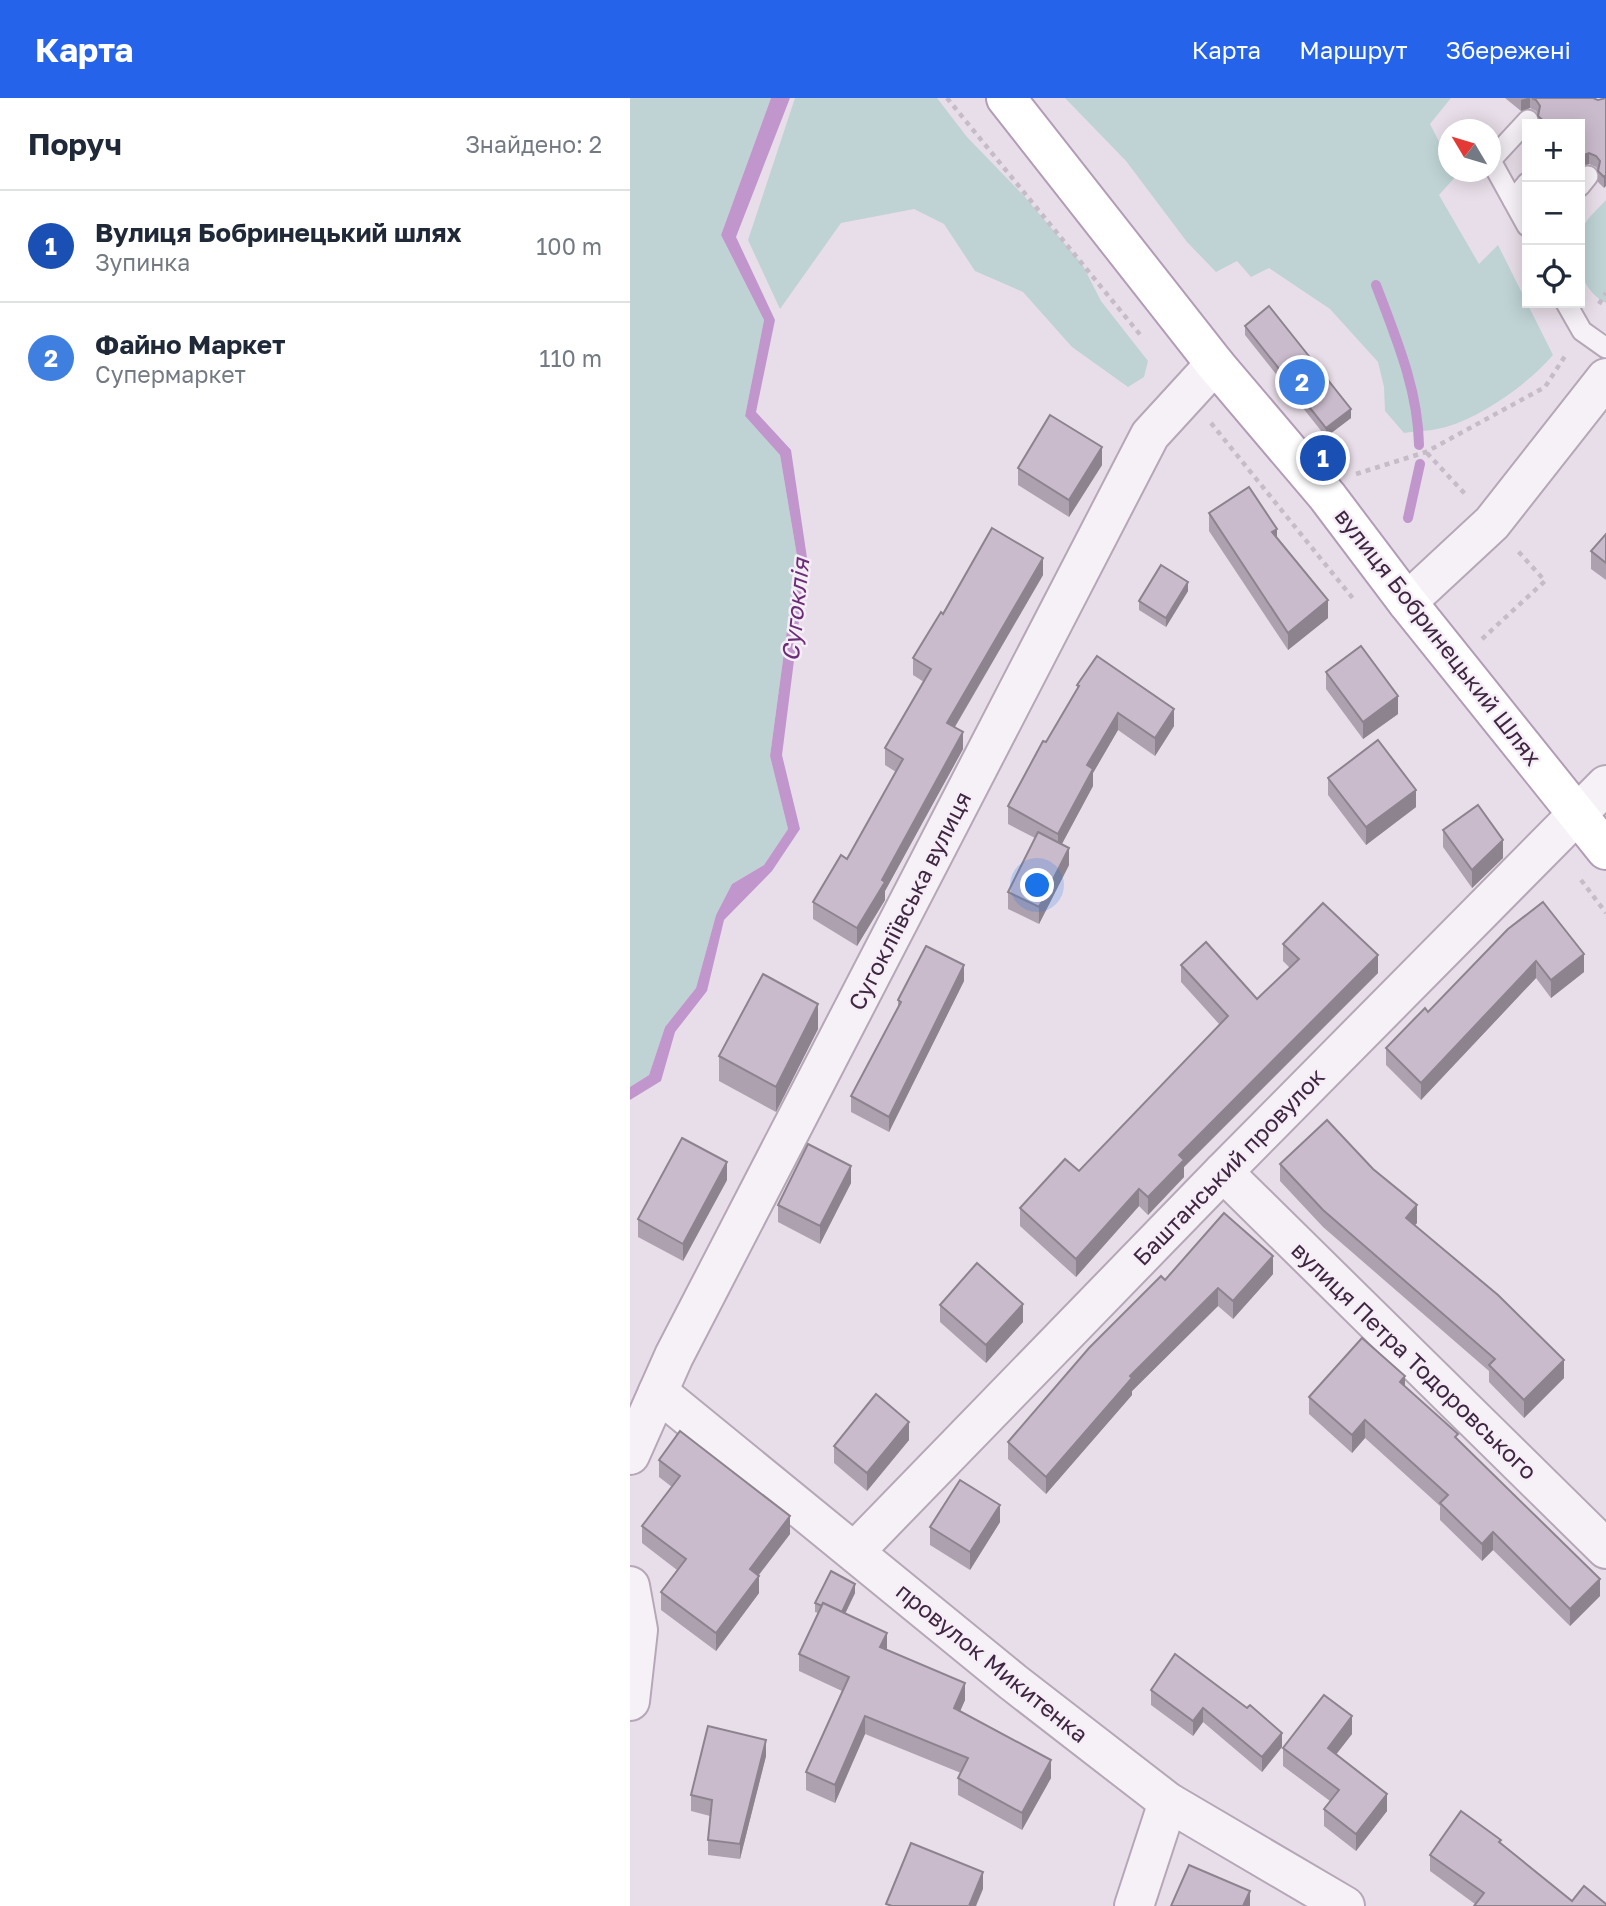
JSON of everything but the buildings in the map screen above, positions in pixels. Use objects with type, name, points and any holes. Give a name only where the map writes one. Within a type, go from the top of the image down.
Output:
[{"type":"main road","name":"вулиця Бобринецький Шлях","points":[[1006,98],[1215,364],[1327,496],[1407,602],[1606,850]]},
{"type":"street","name":"Сугокліївська вулиця","points":[[630,1455],[658,1392],[1150,435],[1215,364]]},
{"type":"street","points":[[1407,602],[1492,523],[1606,377]]},
{"type":"street","name":"Баштанський провулок","points":[[855,1551],[1223,1172],[1606,785]]},
{"type":"street","name":"вулиця Петра Тодоровського","points":[[1223,1172],[1606,1549]]},
{"type":"street","name":"провулок Микитенка","points":[[658,1392],[1013,1682],[1168,1802],[1345,1906]]},
{"type":"street","points":[[630,1586],[638,1630],[630,1701]]},
{"type":"street","points":[[1134,1906],[1168,1802]]},
{"type":"lane","points":[[1501,149],[1522,126]]},
{"type":"lane","points":[[1501,178],[1522,217]]},
{"type":"lane","points":[[1513,200],[1522,189]]},
{"type":"lane","points":[[1569,308],[1582,331],[1606,348]]},
{"type":"path","points":[[947,98],[1150,347]]},
{"type":"path","points":[[1601,301],[1606,293]]},
{"type":"path","points":[[1349,476],[1426,453],[1545,387]]},
{"type":"path","points":[[1188,395],[1294,526]]},
{"type":"shaded area","points":[[630,98],[771,98],[721,235],[764,320],[745,416],[780,455],[797,556],[770,756],[788,829],[764,865],[732,884],[716,915],[696,988],[665,1027],[649,1075],[630,1087]]},
{"type":"shaded area","points":[[795,98],[937,98],[967,137],[1024,196],[1082,264],[1101,301],[1148,361],[1144,377],[1128,387],[1072,347],[1023,292],[975,271],[944,224],[914,209],[841,223],[780,309],[748,240]]},
{"type":"shaded area","points":[[1065,98],[1451,98],[1430,124],[1438,140],[1438,182],[1451,182],[1439,195],[1479,264],[1498,245],[1522,293],[1522,308],[1530,308],[1553,355],[1518,388],[1475,415],[1441,428],[1404,433],[1385,411],[1384,387],[1378,362],[1330,309],[1269,268],[1251,277],[1237,261],[1216,272],[1187,242],[1126,161]]},
{"type":"shaded area","points":[[1606,200],[1606,303],[1589,289],[1585,282],[1585,224]]},
{"type":"water","name":"Сугоклія","points":[[771,98],[790,98],[736,237],[775,320],[756,412],[791,450],[807,558],[782,755],[800,829],[772,871],[724,920],[707,991],[675,1032],[661,1081],[630,1100],[630,1087],[649,1075],[665,1027],[696,988],[716,915],[732,884],[764,865],[788,829],[770,756],[797,556],[780,455],[745,416],[764,320],[721,235]]},
{"type":"waterway","points":[[1376,285],[1410,384],[1419,445]]},
{"type":"waterway","points":[[1408,518],[1420,464]]},
{"type":"place","name":"Файно Маркет","points":[[1302,382]]},
{"type":"place","name":"Вулиця Бобринецький шлях","points":[[1323,458]]}]
